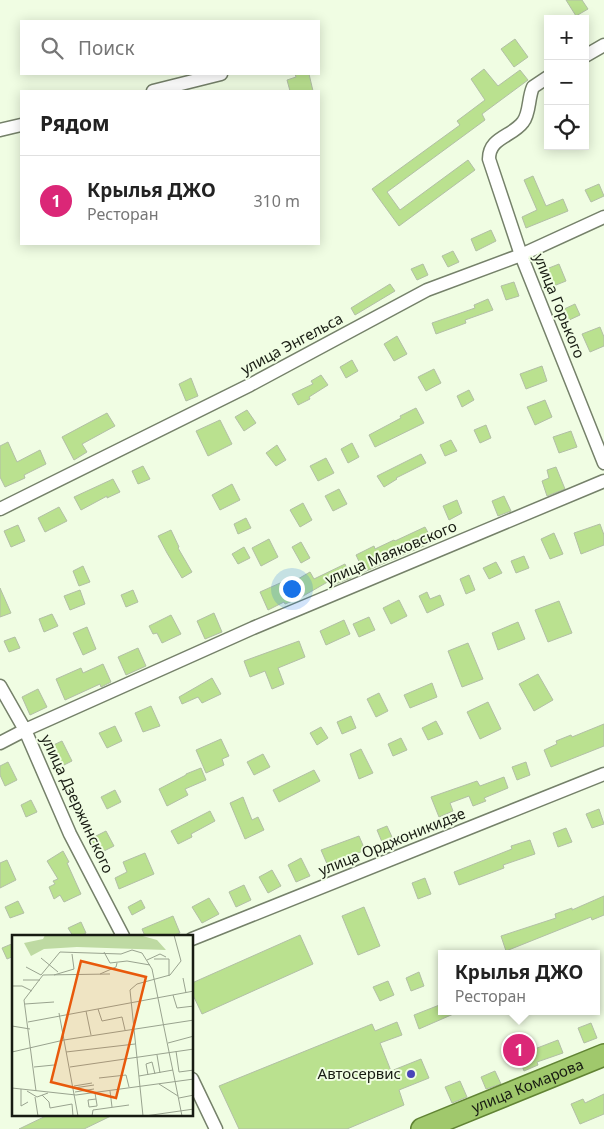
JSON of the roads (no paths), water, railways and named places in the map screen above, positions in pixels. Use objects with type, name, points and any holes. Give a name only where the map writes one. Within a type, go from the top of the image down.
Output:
[{"type":"highway","name":"улица Комарова","points":[[422,1129],[604,1055]]},
{"type":"street","points":[[589,54],[604,45]]},
{"type":"street","points":[[157,90],[217,75]]},
{"type":"street","name":"улица Горького","points":[[544,80],[533,87],[523,122],[494,144],[489,151],[489,159],[521,255],[604,463]]},
{"type":"street","points":[[0,130],[20,125]]},
{"type":"street","name":"улица Энгельса","points":[[0,509],[250,386],[427,290],[521,255],[604,217]]},
{"type":"street","name":"улица Маяковского","points":[[0,743],[253,628],[604,481]]},
{"type":"street","name":"улица Дзержинского","points":[[0,686],[25,730],[70,834],[122,935]]},
{"type":"street","name":"улица Орджоникидзе","points":[[194,938],[604,774]]},
{"type":"street","points":[[194,1083],[216,1129]]},
{"type":"place","name":"Крылья ДЖО","points":[[519,1050]]},
{"type":"place","name":"Автосервис","points":[[411,1074]]}]
